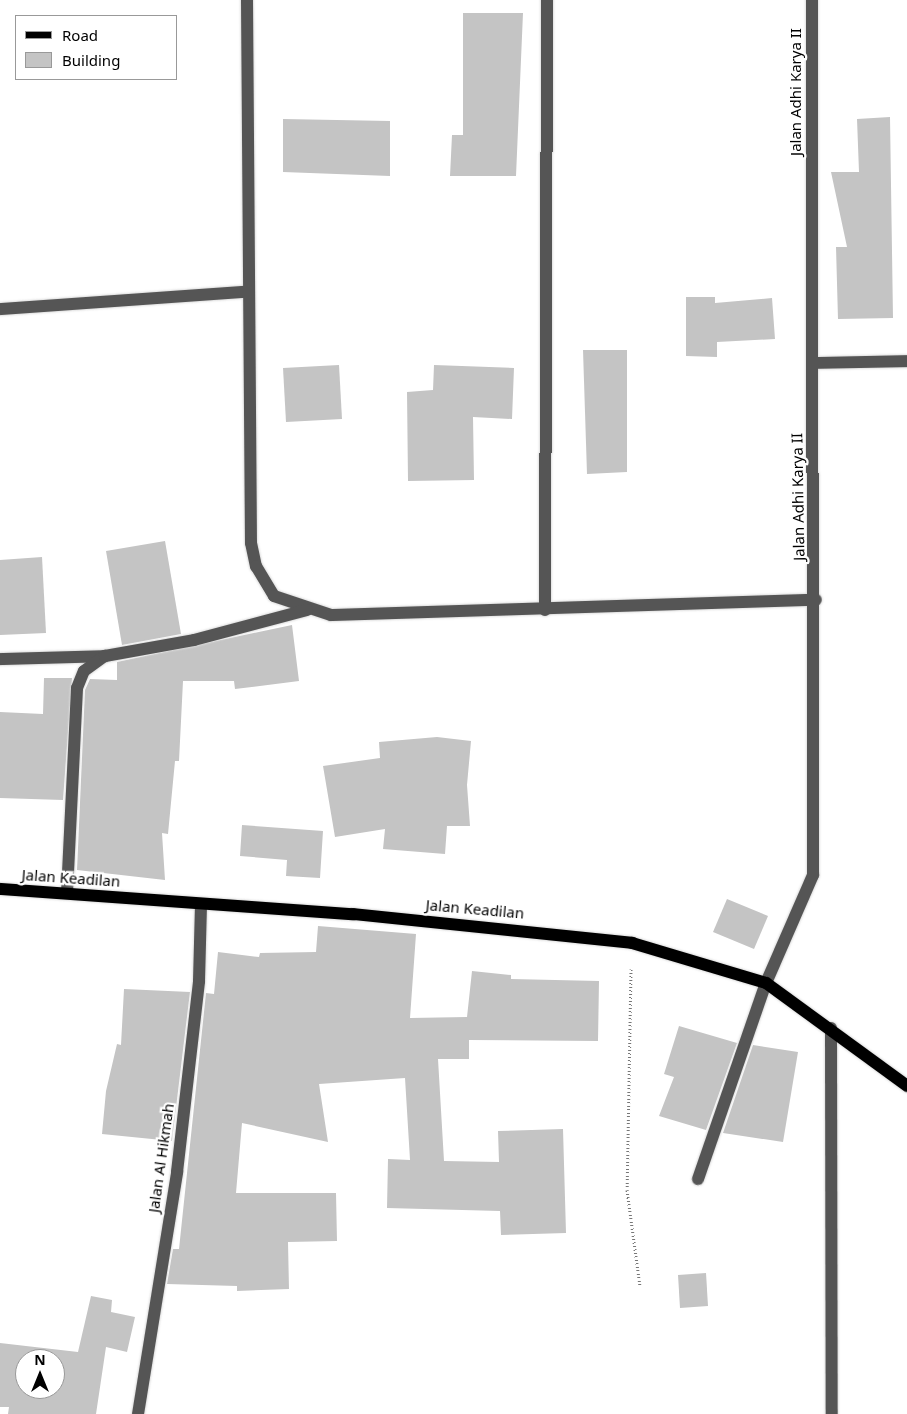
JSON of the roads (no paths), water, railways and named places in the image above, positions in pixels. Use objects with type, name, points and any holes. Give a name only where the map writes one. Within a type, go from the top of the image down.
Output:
[{"type":"main road","name":"Jalan Keadilan","points":[[0,889],[372,916],[632,943],[766,983],[831,1028],[907,1086]]},
{"type":"street","points":[[247,0],[246,292],[251,543],[256,566],[274,596],[309,610],[331,615],[545,610],[816,600]]},
{"type":"street","points":[[545,610],[548,0]]},
{"type":"street","name":"Jalan Adhi Karya II","points":[[698,1179],[766,983],[813,875],[816,600],[812,0]]},
{"type":"street","points":[[0,309],[246,292]]},
{"type":"street","points":[[813,363],[907,361]]},
{"type":"street","points":[[0,659],[14,655],[104,656],[194,640],[309,610]]},
{"type":"street","points":[[67,893],[77,688],[84,672],[104,656]]},
{"type":"street","name":"Jalan Al Hikmah","points":[[138,1414],[177,1172],[199,981],[201,904]]},
{"type":"street","points":[[831,1028],[832,1414]]}]
